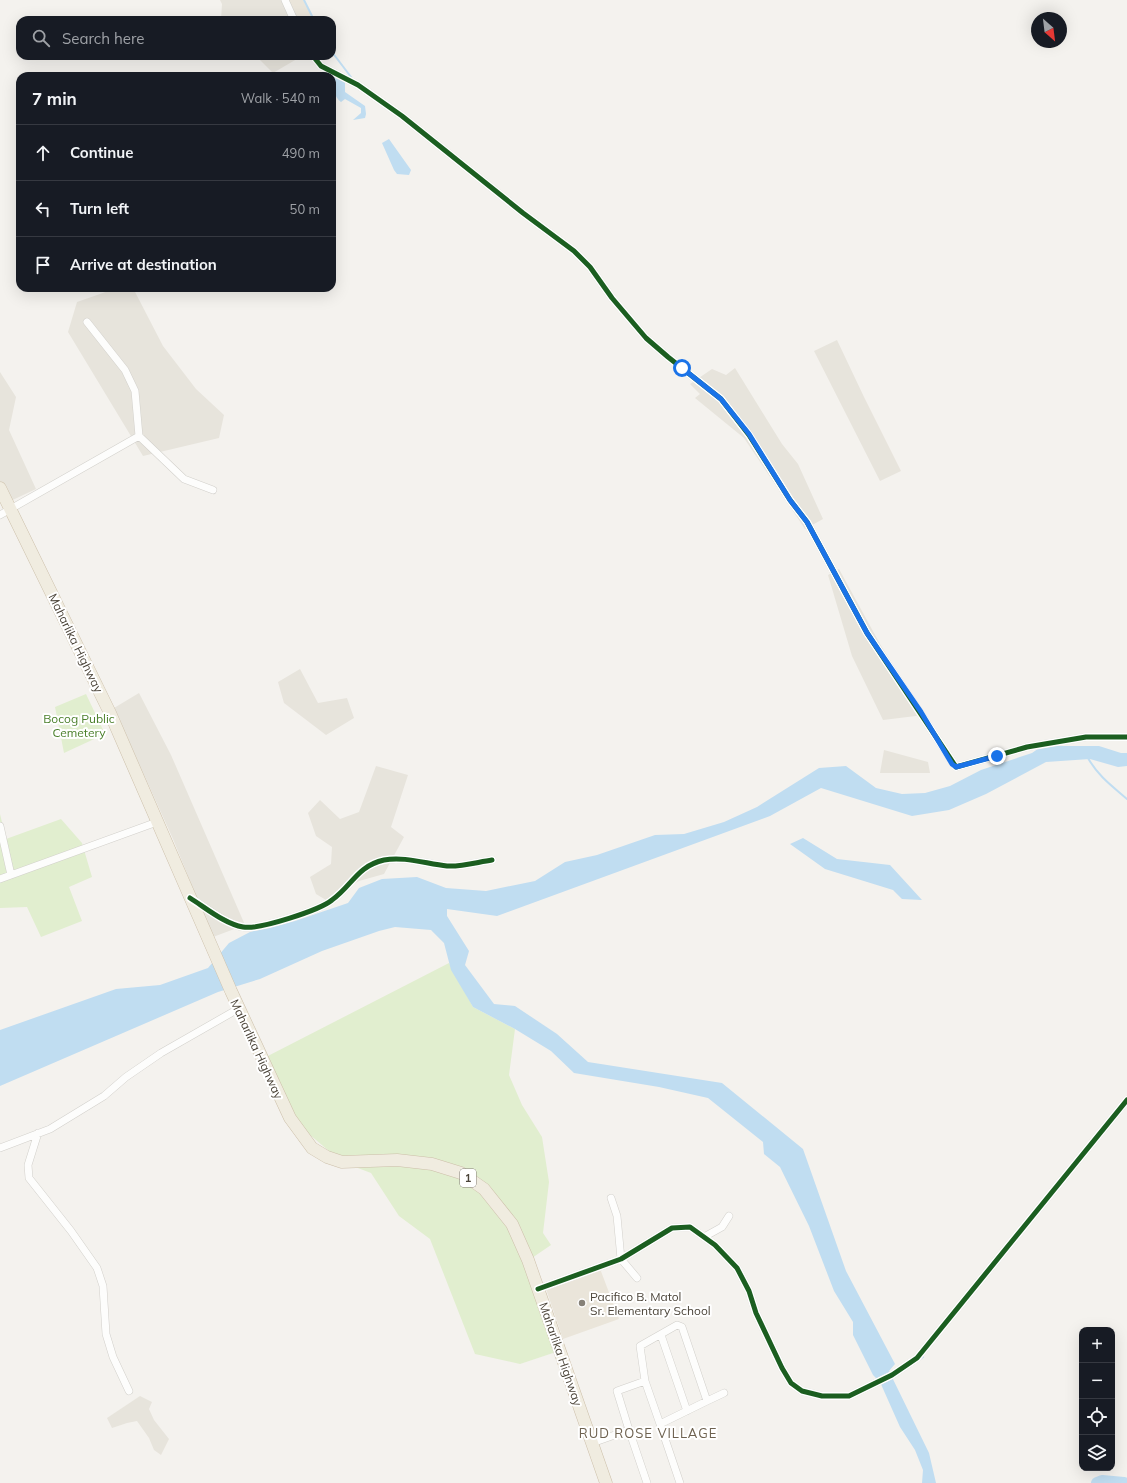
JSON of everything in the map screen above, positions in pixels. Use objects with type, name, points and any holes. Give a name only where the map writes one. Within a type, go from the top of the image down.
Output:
[{"type":"highway","name":"Maharlika Highway","points":[[0,488],[5,512],[110,713],[238,1009],[290,1118],[312,1148],[327,1157],[342,1162],[397,1160],[432,1164],[461,1173],[484,1189],[512,1224],[528,1260],[606,1483]]},
{"type":"street","points":[[285,0],[292,16]]},
{"type":"street","points":[[316,60],[321,66],[333,72]]},
{"type":"street","points":[[336,74],[358,85],[402,116],[523,213],[574,251],[590,267],[612,298],[646,338],[721,399],[749,434],[790,500],[807,522],[867,633],[956,767],[1035,745],[1086,737],[1127,737]]},
{"type":"street","points":[[87,322],[125,370],[134,391],[139,436],[184,479],[213,490]]},
{"type":"street","points":[[5,512],[139,436]]},
{"type":"street","points":[[0,879],[157,822]]},
{"type":"street","points":[[0,826],[11,875]]},
{"type":"street","points":[[190,898],[227,920],[243,927],[255,927],[321,907],[333,900],[359,872],[371,864],[385,860],[406,860],[449,866],[492,860]]},
{"type":"street","points":[[0,1148],[50,1129],[104,1096],[126,1077],[161,1053],[238,1009]]},
{"type":"street","points":[[538,1289],[621,1258],[672,1228],[690,1228],[715,1245],[737,1268],[749,1291],[756,1313],[791,1383],[802,1390],[822,1396],[849,1396],[892,1374],[917,1358],[1127,1100]]},
{"type":"street","points":[[38,1133],[28,1165],[28,1178],[71,1231],[97,1268],[103,1286],[106,1334],[113,1356],[129,1391]]},
{"type":"street","points":[[611,1198],[617,1216],[621,1258],[637,1278]]},
{"type":"street","points":[[704,1237],[722,1227],[729,1216]]},
{"type":"street","points":[[680,1483],[645,1381],[640,1346],[677,1325],[682,1327],[707,1401]]},
{"type":"street","points":[[661,1335],[686,1411]]},
{"type":"street","points":[[645,1381],[617,1391],[647,1483]]},
{"type":"street","points":[[660,1424],[724,1393]]},
{"type":"street","points":[[592,1443],[629,1430]]},
{"type":"shaded area","points":[[220,0],[298,0],[306,16],[221,16],[222,4]]},
{"type":"shaded area","points":[[289,0],[303,0],[312,16],[298,16]]},
{"type":"shaded area","points":[[260,60],[295,60],[275,72],[272,72]]},
{"type":"shaded area","points":[[106,292],[135,292],[163,346],[196,389],[224,415],[219,438],[143,456],[68,332],[77,302]]},
{"type":"shaded area","points":[[837,340],[901,471],[880,481],[814,351]]},
{"type":"shaded area","points":[[735,368],[782,444],[798,464],[823,519],[805,529],[744,438],[695,398],[700,394],[690,384],[712,369],[726,375]]},
{"type":"shaded area","points":[[0,372],[16,397],[9,430],[36,489],[2,505],[0,501]]},
{"type":"shaded area","points":[[839,569],[880,644],[924,715],[883,720],[852,656],[828,575]]},
{"type":"shaded area","points":[[300,669],[318,703],[347,698],[354,718],[326,735],[284,703],[278,682]]},
{"type":"shaded area","points":[[139,693],[171,755],[245,925],[213,937],[173,839],[114,708]]},
{"type":"shaded area","points":[[884,750],[928,762],[930,773],[880,773]]},
{"type":"shaded area","points":[[376,766],[408,775],[391,827],[404,837],[384,874],[359,881],[326,900],[316,894],[310,877],[331,864],[332,847],[316,836],[308,813],[320,800],[340,819],[359,812]]},
{"type":"shaded area","name":"Pacifico B. Matol Sr. Elementary School","points":[[599,1266],[619,1319],[563,1339],[545,1286]]},
{"type":"shaded area","points":[[140,1396],[152,1402],[149,1409],[154,1420],[169,1439],[161,1455],[154,1450],[149,1438],[137,1421],[112,1428],[107,1418]]},
{"type":"green space","name":"Bocog Public Cemetery","points":[[86,694],[105,734],[64,753],[55,707]]},
{"type":"green space","points":[[0,814],[6,839],[61,819],[82,843],[92,877],[69,887],[82,921],[41,937],[27,907],[0,908]]},
{"type":"green space","points":[[449,963],[473,1007],[515,1029],[509,1075],[522,1105],[542,1137],[549,1182],[543,1233],[551,1245],[529,1260],[556,1352],[520,1364],[475,1354],[430,1239],[399,1216],[371,1173],[342,1162],[290,1118],[262,1059]]},
{"type":"water","points":[[336,78],[342,79],[345,82],[345,92],[365,106],[365,118],[353,120],[361,113],[361,108],[345,99],[341,102],[336,96]]},
{"type":"water","points":[[389,139],[411,170],[409,175],[397,174],[394,170],[382,143]]},
{"type":"water","points":[[1042,746],[1099,746],[1121,753],[1127,753],[1127,766],[1118,767],[1090,759],[1046,762],[986,794],[949,810],[912,816],[821,788],[770,816],[497,916],[447,909],[447,916],[469,951],[465,965],[494,1004],[515,1006],[557,1034],[588,1062],[722,1083],[803,1149],[846,1271],[895,1364],[889,1371],[929,1453],[936,1483],[922,1483],[923,1470],[915,1450],[900,1427],[880,1382],[873,1375],[853,1335],[853,1322],[834,1291],[809,1226],[780,1167],[764,1154],[763,1142],[708,1098],[659,1087],[574,1073],[551,1051],[515,1029],[473,1007],[451,970],[444,943],[431,930],[395,927],[322,951],[260,979],[218,992],[0,1086],[0,1030],[116,989],[160,985],[208,968],[229,943],[250,932],[295,921],[348,903],[359,888],[382,879],[417,877],[446,888],[486,891],[535,881],[565,862],[597,855],[655,835],[684,834],[724,822],[757,807],[819,768],[846,766],[876,788],[902,794],[925,793],[950,786],[981,770],[1032,753]]},
{"type":"water","points":[[803,838],[837,859],[890,865],[922,900],[902,899],[893,890],[825,869],[790,844]]},
{"type":"waterway","points":[[304,0],[312,16]]},
{"type":"waterway","points":[[336,57],[351,77]]},
{"type":"waterway","points":[[1088,758],[1101,775],[1127,799]]},
{"type":"waterway","points":[[909,1367],[923,1357]]},
{"type":"waterway","points":[[1097,1483],[1102,1481],[1124,1483]]},
{"type":"cycle path","points":[[316,60],[321,66],[333,72]]},
{"type":"cycle path","points":[[336,74],[358,85],[402,116],[523,213],[574,251],[590,267],[612,298],[646,338],[721,399],[749,435],[790,500],[807,522],[867,633],[956,767],[1027,747],[1086,737],[1127,737]]},
{"type":"cycle path","points":[[190,898],[229,923],[243,927],[251,927],[303,914],[325,904],[339,895],[355,877],[367,867],[384,860],[399,859],[447,866],[464,865],[492,860]]},
{"type":"cycle path","points":[[538,1289],[621,1259],[672,1228],[690,1227],[715,1245],[737,1268],[749,1291],[756,1313],[782,1368],[791,1383],[802,1391],[822,1396],[849,1396],[892,1375],[917,1358],[1127,1100]]},
{"type":"place","name":"Pacifico B. Matol Sr. Elementary School","points":[[582,1303]]},
{"type":"district","name":"RUD ROSE VILLAGE","points":[[648,1433]]},
{"type":"route","points":[[682,368],[712,390],[749,434],[771,471],[815,535],[867,633],[921,712],[952,764],[956,767],[997,756]]}]
